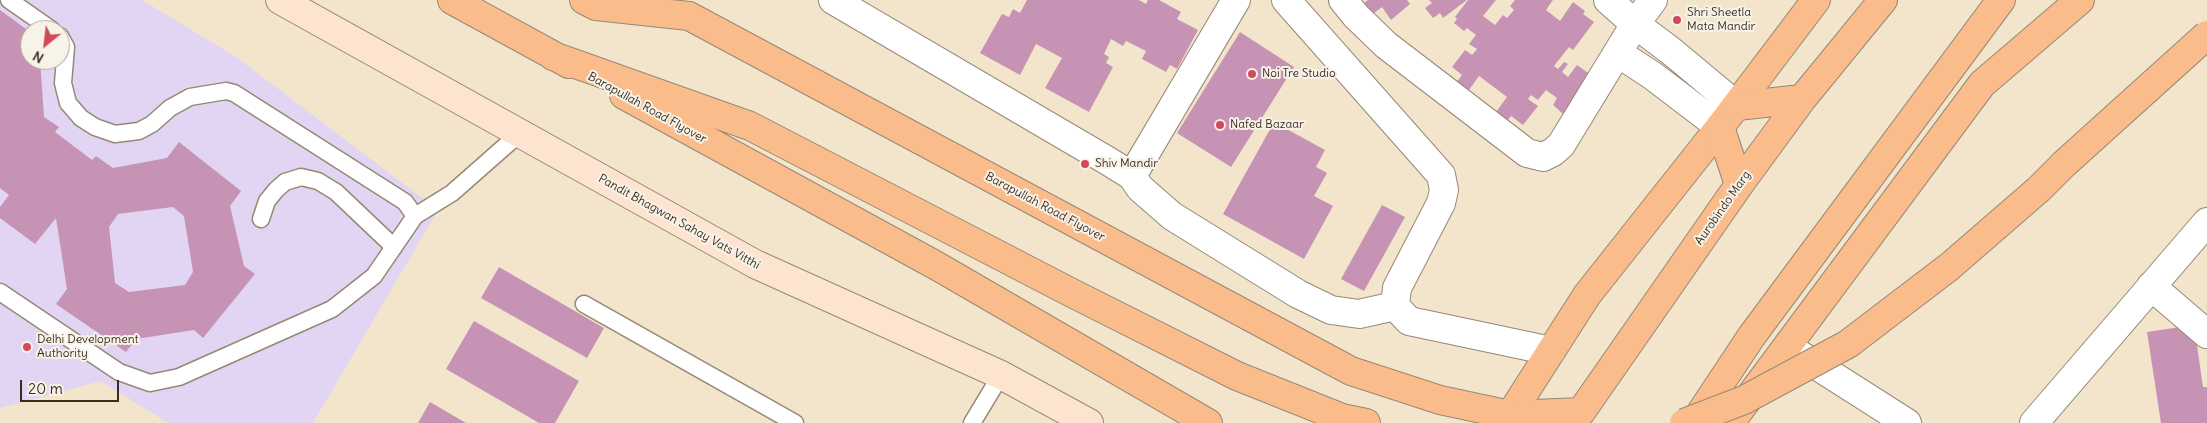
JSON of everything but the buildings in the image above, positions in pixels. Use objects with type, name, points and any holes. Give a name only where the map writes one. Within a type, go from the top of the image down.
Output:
[{"type":"main road","name":"Barapullah Road Flyover","points":[[452,0],[937,266],[1208,423]]},
{"type":"main road","name":"Barapullah Road Flyover","points":[[584,0],[596,6],[689,16],[1351,371],[1440,400],[1508,419],[1577,417]]},
{"type":"main road","points":[[1508,419],[1587,294],[1729,117],[1816,0]]},
{"type":"main road","name":"Aurobindo Marg","points":[[1577,417],[1739,185],[1802,99],[1883,0]]},
{"type":"main road","points":[[1694,423],[1751,337],[2001,0]]},
{"type":"main road","points":[[1730,423],[1982,84],[2080,0]]},
{"type":"main road","points":[[1684,423],[1744,400],[1848,344],[1964,254],[2207,35]]},
{"type":"main road","points":[[553,56],[750,126],[1070,292],[1237,376],[1342,418],[1366,423]]},
{"type":"main road","points":[[1729,117],[1802,99]]},
{"type":"main road","points":[[1729,117],[1739,185]]},
{"type":"street","name":"Pandit Bhagwan Sahay Vats Vitthi","points":[[280,0],[755,264],[1000,375],[1089,423]]},
{"type":"street","points":[[833,0],[1132,176],[1140,188],[1172,216],[1298,294],[1331,310],[1359,314],[1395,306]]},
{"type":"street","points":[[1132,176],[1236,0]]},
{"type":"street","points":[[1286,0],[1441,175],[1444,190],[1441,203],[1397,288],[1395,306],[1409,321],[1551,351]]},
{"type":"street","points":[[1343,0],[1356,16],[1386,45],[1526,153],[1543,157],[1561,145],[1635,24],[1653,0]]},
{"type":"street","points":[[1608,0],[1635,24],[1671,51],[1729,117]]},
{"type":"street","points":[[1618,53],[1653,76],[1729,117]]},
{"type":"street","points":[[2034,423],[2207,222]]},
{"type":"street","points":[[2151,286],[2207,334]]},
{"type":"street","points":[[1787,347],[1907,423]]},
{"type":"lane","points":[[9,0],[38,20]]},
{"type":"lane","points":[[63,70],[62,83],[68,103],[81,118],[95,127],[116,134],[139,131],[152,124],[170,108],[190,97],[226,91],[234,93],[404,202],[415,216]]},
{"type":"lane","points":[[0,292],[119,372],[150,382],[179,377],[332,309],[374,276],[415,216],[442,201],[519,134]]},
{"type":"lane","points":[[261,219],[268,201],[276,190],[285,182],[301,177],[318,181],[336,192],[394,247]]},
{"type":"lane","points":[[584,304],[795,423]]},
{"type":"lane","points":[[972,423],[1000,375]]},
{"type":"shaded area","points":[[0,0],[142,0],[236,57],[438,210],[313,423],[168,423],[101,381],[0,408]]},
{"type":"place","name":"Shri Sheetla Mata Mandir","points":[[1677,20]]},
{"type":"place","name":"Noi Tre Studio","points":[[1252,74]]},
{"type":"place","name":"Nafed Bazaar","points":[[1220,125]]},
{"type":"place","name":"Shiv Mandir","points":[[1085,164]]},
{"type":"place","name":"Delhi Development Authority","points":[[27,347]]}]
